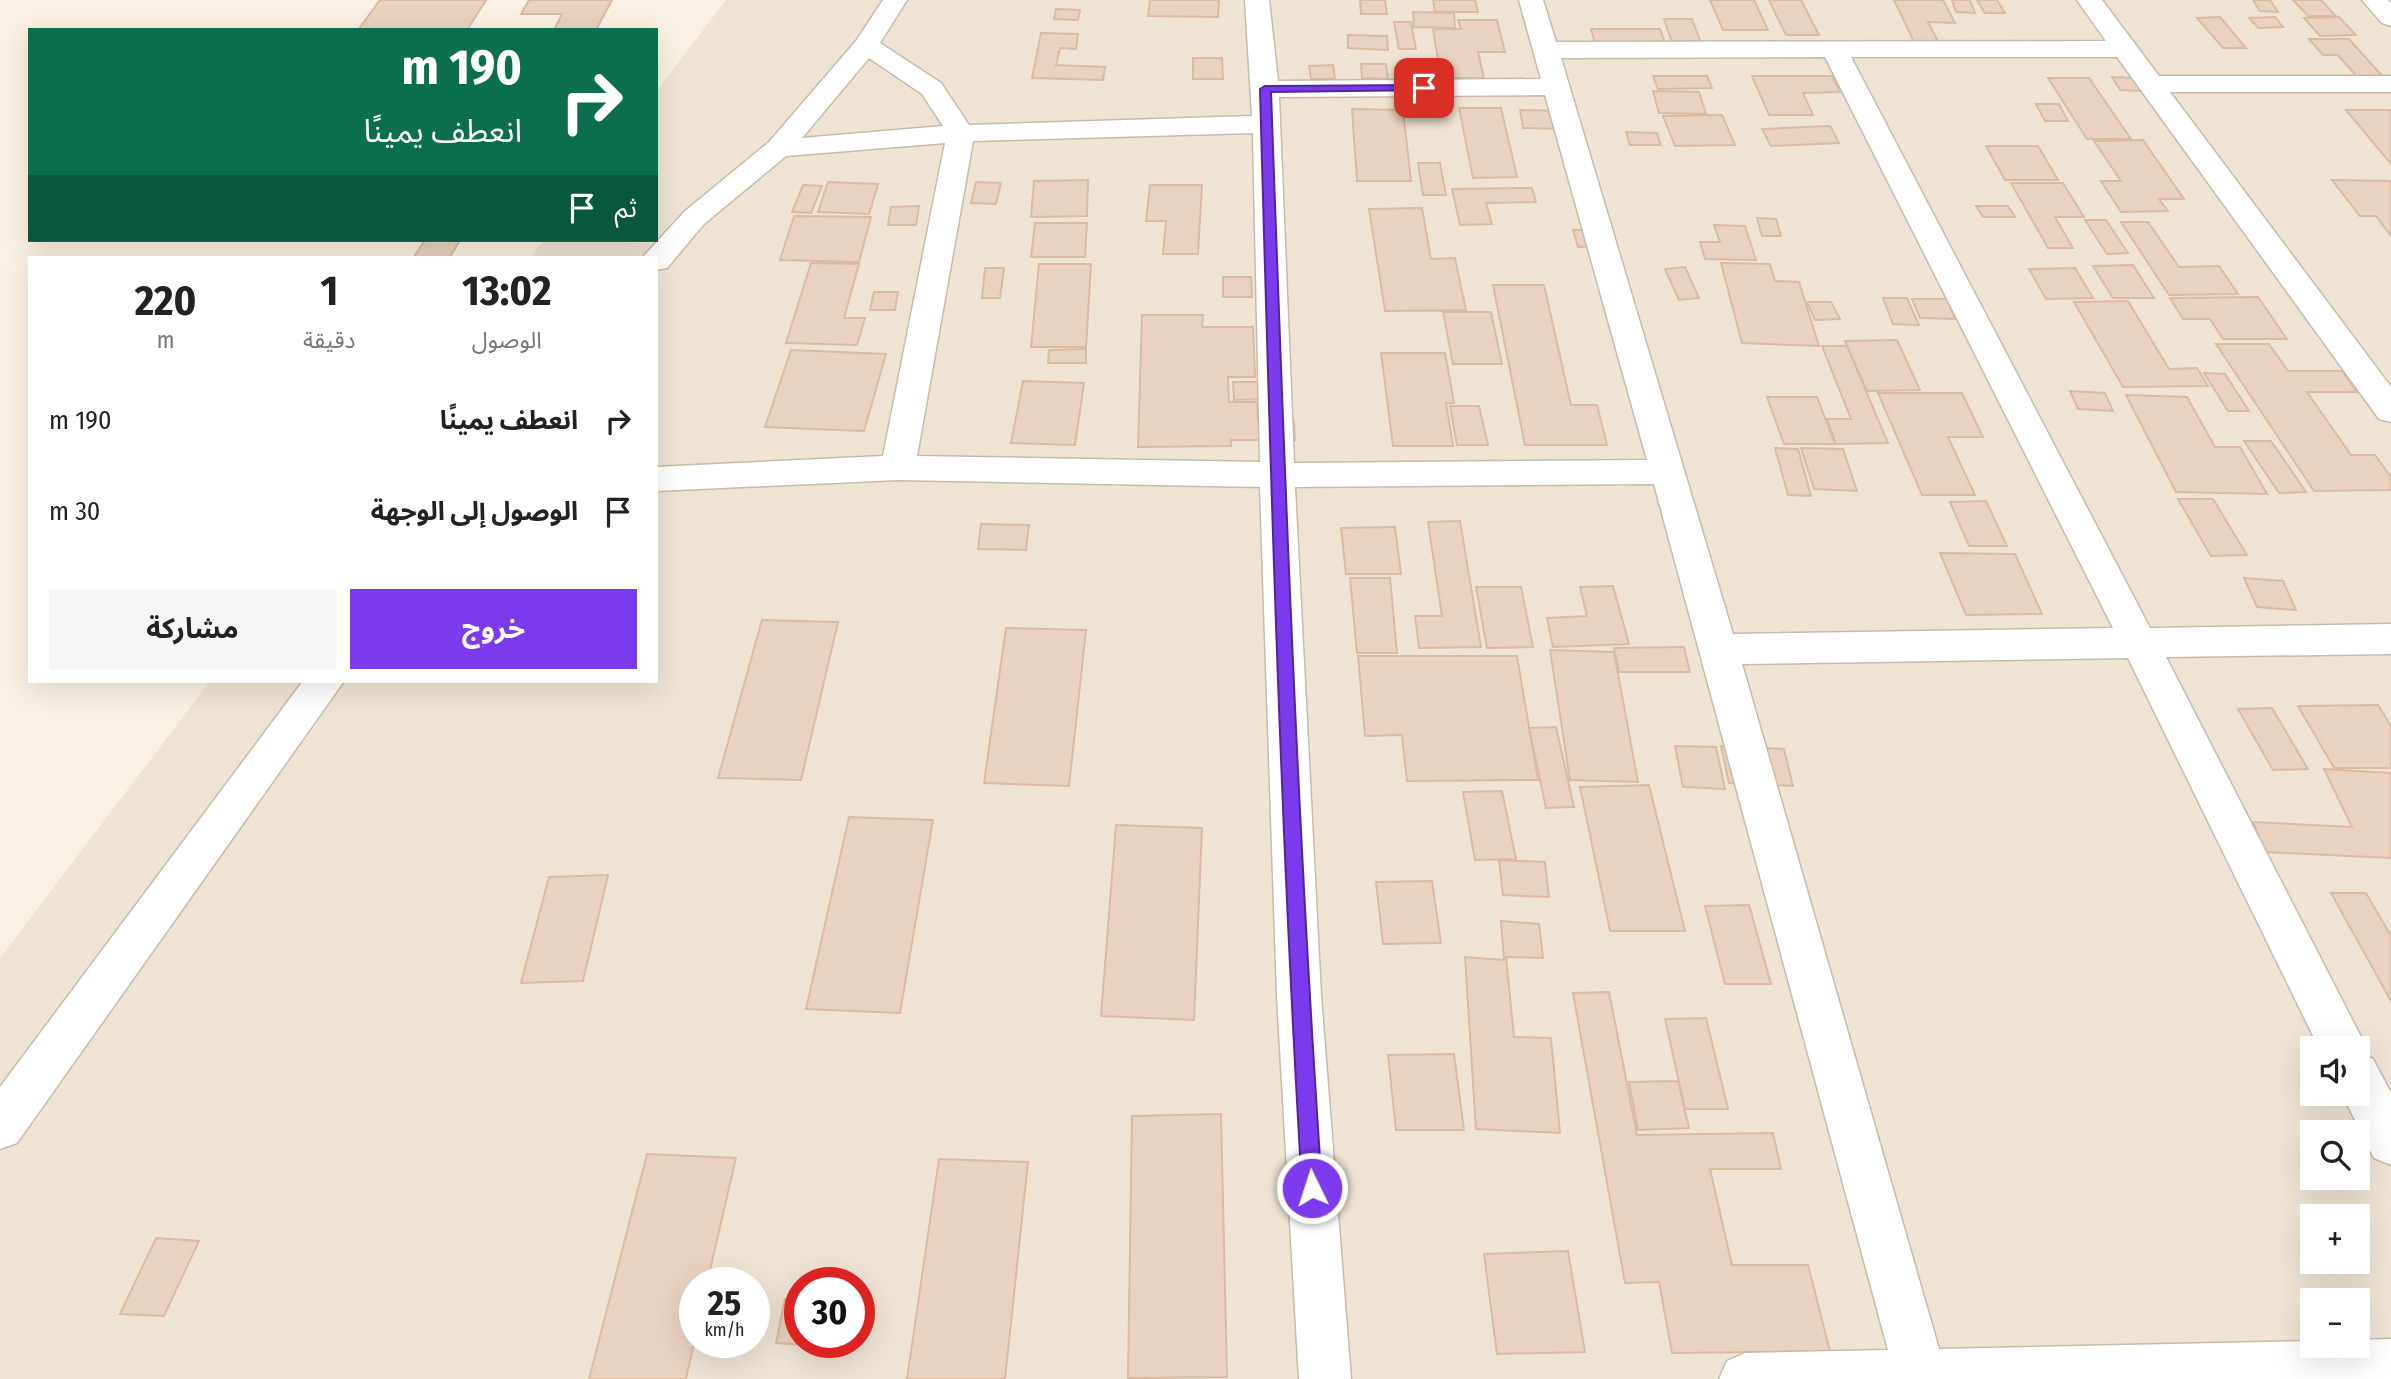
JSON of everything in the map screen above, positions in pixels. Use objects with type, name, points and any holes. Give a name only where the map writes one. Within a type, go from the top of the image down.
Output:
[{"type":"street","points":[[658,259],[694,218],[779,148],[866,45],[895,0]]},
{"type":"street","points":[[1257,0],[1266,106],[1277,475],[1299,996],[1325,1379]]},
{"type":"street","points":[[1531,0],[1719,649],[1921,1375]]},
{"type":"street","points":[[2089,0],[2122,49],[2152,84],[2391,411]]},
{"type":"street","points":[[2374,0],[2391,18]]},
{"type":"street","points":[[866,45],[932,89],[961,133],[898,468]]},
{"type":"street","points":[[1834,49],[2139,642],[2337,1036]]},
{"type":"street","points":[[1546,50],[2122,49]]},
{"type":"street","points":[[2152,84],[2391,84]]},
{"type":"street","points":[[779,148],[1266,106],[1557,87]]},
{"type":"street","points":[[658,479],[898,468],[1277,475],[1668,472]]},
{"type":"street","points":[[1719,649],[2391,639]]},
{"type":"street","points":[[0,1126],[324,683]]},
{"type":"street","points":[[2370,1100],[2391,1141]]},
{"type":"street","points":[[1745,1379],[2391,1365]]},
{"type":"shaded area","points":[[726,0],[2391,0],[2391,1379],[0,1379],[0,958],[208,683],[658,683],[658,256],[532,256],[542,242],[658,242],[658,89]]},
{"type":"building","points":[[380,0],[486,0],[468,28],[359,28]]},
{"type":"building","points":[[529,0],[612,0],[597,28],[555,28],[562,14],[521,14]]},
{"type":"building","points":[[1150,0],[1219,0],[1218,17],[1148,16]]},
{"type":"building","points":[[1360,0],[1385,0],[1387,14],[1361,14]]},
{"type":"building","points":[[1433,0],[1475,0],[1478,12],[1435,12]]},
{"type":"building","points":[[1710,0],[1754,0],[1768,30],[1723,30]]},
{"type":"building","points":[[1769,0],[1801,0],[1819,35],[1786,35]]},
{"type":"building","points":[[1894,0],[1943,0],[1955,23],[1928,22],[1942,49],[1917,48]]},
{"type":"building","points":[[1952,0],[1970,0],[1975,13],[1956,12]]},
{"type":"building","points":[[1977,0],[1997,0],[2005,13],[1985,13]]},
{"type":"building","points":[[2253,0],[2270,0],[2278,12],[2260,11]]},
{"type":"building","points":[[2293,0],[2321,0],[2336,16],[2308,16]]},
{"type":"building","points":[[1056,9],[1080,10],[1078,20],[1054,19]]},
{"type":"building","points":[[1413,12],[1454,13],[1455,28],[1414,27]]},
{"type":"building","points":[[2220,17],[2246,48],[2223,48],[2197,18]]},
{"type":"building","points":[[2275,17],[2283,27],[2258,28],[2249,18]]},
{"type":"building","points":[[2339,17],[2356,35],[2320,36],[2304,18]]},
{"type":"building","points":[[1664,19],[1692,19],[1701,43],[1673,44]]},
{"type":"building","points":[[1458,20],[1497,20],[1505,52],[1478,52],[1484,78],[1441,78],[1433,29],[1461,29]]},
{"type":"building","points":[[1394,22],[1411,22],[1416,49],[1399,49]]},
{"type":"building","points":[[1591,29],[1660,29],[1667,49],[1597,49]]},
{"type":"building","points":[[1041,33],[1078,34],[1076,49],[1060,48],[1056,65],[1105,67],[1103,80],[1032,78]]},
{"type":"building","points":[[1348,35],[1387,36],[1388,50],[1348,48]]},
{"type":"building","points":[[2309,39],[2349,39],[2384,78],[2358,78],[2338,55],[2323,55]]},
{"type":"building","points":[[1193,58],[1222,58],[1223,79],[1193,79]]},
{"type":"building","points":[[1361,64],[1386,64],[1388,79],[1362,78]]},
{"type":"building","points":[[1333,65],[1335,79],[1311,79],[1309,66]]},
{"type":"building","points":[[1653,76],[1707,76],[1712,88],[1658,89]]},
{"type":"building","points":[[1752,76],[1832,76],[1840,92],[1803,93],[1813,115],[1769,115]]},
{"type":"building","points":[[2112,77],[2134,78],[2142,91],[2120,90]]},
{"type":"building","points":[[2048,78],[2089,78],[2131,139],[2087,139]]},
{"type":"building","points":[[1653,91],[1699,92],[1706,114],[1659,113]]},
{"type":"building","points":[[2036,104],[2059,104],[2068,121],[2045,121]]},
{"type":"building","points":[[1459,108],[1501,108],[1517,177],[1473,178]]},
{"type":"building","points":[[1352,109],[1403,110],[1411,181],[1357,181]]},
{"type":"building","points":[[1520,110],[1561,111],[1565,129],[1523,128]]},
{"type":"building","points":[[2346,110],[2391,110],[2391,164]]},
{"type":"building","points":[[1722,115],[1735,145],[1675,146],[1663,116]]},
{"type":"building","points":[[1830,126],[1839,143],[1771,146],[1762,129]]},
{"type":"building","points":[[1626,132],[1657,133],[1661,145],[1630,145]]},
{"type":"building","points":[[2143,140],[2184,199],[2159,199],[2168,211],[2121,212],[2101,181],[2121,181],[2094,141]]},
{"type":"building","points":[[1986,146],[2038,146],[2058,180],[2005,180]]},
{"type":"building","points":[[1418,163],[1440,163],[1446,195],[1423,195]]},
{"type":"building","points":[[1088,180],[1087,216],[1031,217],[1034,181]]},
{"type":"building","points":[[2332,180],[2391,181],[2391,236],[2376,216],[2360,216]]},
{"type":"building","points":[[828,182],[878,184],[869,214],[818,212]]},
{"type":"building","points":[[976,182],[1001,183],[996,204],[971,203]]},
{"type":"building","points":[[2011,183],[2063,183],[2084,217],[2055,217],[2073,248],[2048,248]]},
{"type":"building","points":[[803,185],[822,186],[811,213],[792,212]]},
{"type":"building","points":[[1150,185],[1202,185],[1198,254],[1163,254],[1166,221],[1146,221]]},
{"type":"building","points":[[1532,188],[1536,202],[1486,203],[1492,224],[1460,225],[1452,189]]},
{"type":"building","points":[[919,206],[916,225],[888,225],[891,207]]},
{"type":"building","points":[[1976,206],[2008,206],[2015,217],[1983,217]]},
{"type":"building","points":[[1422,208],[1431,259],[1455,258],[1466,310],[1385,311],[1369,209]]},
{"type":"building","points":[[794,216],[871,217],[859,262],[780,260]]},
{"type":"building","points":[[1757,218],[1776,219],[1781,236],[1762,236]]},
{"type":"building","points":[[2085,220],[2106,220],[2128,253],[2107,254]]},
{"type":"building","points":[[2121,222],[2148,222],[2179,267],[2219,266],[2238,294],[2169,295]]},
{"type":"building","points":[[1035,223],[1087,223],[1085,257],[1031,257]]},
{"type":"building","points":[[1714,225],[1745,226],[1756,260],[1705,259],[1700,242],[1720,242]]},
{"type":"building","points":[[1573,230],[1604,230],[1609,246],[1578,247]]},
{"type":"building","points":[[424,242],[459,242],[451,256],[415,256]]},
{"type":"building","points":[[811,263],[859,264],[844,318],[865,318],[857,345],[786,343]]},
{"type":"building","points":[[1721,263],[1770,264],[1775,281],[1799,282],[1819,346],[1742,343]]},
{"type":"building","points":[[1039,264],[1091,264],[1086,347],[1031,347]]},
{"type":"building","points":[[2133,265],[2154,298],[2113,298],[2093,266]]},
{"type":"building","points":[[1685,267],[1699,298],[1679,300],[1665,269]]},
{"type":"building","points":[[985,268],[1004,268],[1000,298],[982,298]]},
{"type":"building","points":[[2075,268],[2093,298],[2046,299],[2029,269]]},
{"type":"building","points":[[1223,277],[1251,277],[1252,297],[1223,297]]},
{"type":"building","points":[[1493,285],[1544,285],[1571,405],[1597,405],[1607,445],[1525,445]]},
{"type":"building","points":[[874,292],[898,292],[895,310],[870,310]]},
{"type":"building","points":[[2258,297],[2287,339],[2223,339],[2210,319],[2183,319],[2170,298]]},
{"type":"building","points":[[1883,298],[1907,298],[1919,325],[1893,324]]},
{"type":"building","points":[[1912,299],[1947,299],[1955,319],[1920,318]]},
{"type":"building","points":[[2128,301],[2169,369],[2197,368],[2208,386],[2123,387],[2074,302]]},
{"type":"building","points":[[1807,302],[1831,302],[1840,319],[1815,320]]},
{"type":"building","points":[[1443,312],[1491,312],[1502,364],[1453,364]]},
{"type":"building","points":[[1142,315],[1203,315],[1202,327],[1253,327],[1255,377],[1228,377],[1229,402],[1257,402],[1258,421],[1294,421],[1295,440],[1231,440],[1231,446],[1138,447]]},
{"type":"building","points":[[1897,340],[1920,390],[1867,391],[1845,341]]},
{"type":"building","points":[[2216,344],[2269,344],[2288,371],[2342,371],[2357,392],[2307,392],[2351,455],[2375,455],[2391,477],[2391,490],[2314,491]]},
{"type":"building","points":[[1822,346],[1847,346],[1888,443],[1836,444],[1827,419],[1851,419]]},
{"type":"building","points":[[1086,349],[1086,363],[1048,363],[1049,350]]},
{"type":"building","points":[[791,350],[886,354],[864,431],[765,427]]},
{"type":"building","points":[[1381,353],[1445,353],[1454,403],[1446,403],[1453,446],[1393,446]]},
{"type":"building","points":[[2204,373],[2225,374],[2249,411],[2228,411]]},
{"type":"building","points":[[1023,381],[1084,383],[1075,445],[1011,443]]},
{"type":"building","points":[[1233,382],[1267,382],[1268,399],[1234,400]]},
{"type":"building","points":[[2070,391],[2105,393],[2113,411],[2078,409]]},
{"type":"building","points":[[1878,393],[1962,393],[1983,437],[1948,437],[1975,495],[1922,495]]},
{"type":"building","points":[[2126,395],[2187,397],[2215,447],[2240,447],[2267,494],[2176,492]]},
{"type":"building","points":[[1767,397],[1817,397],[1835,444],[1784,444]]},
{"type":"building","points":[[1450,406],[1479,406],[1488,445],[1457,445]]},
{"type":"building","points":[[2244,441],[2271,441],[2306,492],[2279,493]]},
{"type":"building","points":[[1775,448],[1798,449],[1811,496],[1788,495]]},
{"type":"building","points":[[1801,448],[1843,449],[1857,491],[1814,489]]},
{"type":"building","points":[[2178,499],[2213,499],[2247,555],[2211,556]]},
{"type":"building","points":[[1986,501],[2007,546],[1969,546],[1950,502]]},
{"type":"building","points":[[1460,521],[1481,647],[1419,648],[1415,616],[1442,616],[1428,522]]},
{"type":"building","points":[[981,524],[1029,525],[1026,550],[978,549]]},
{"type":"building","points":[[1395,527],[1401,574],[1346,574],[1341,528]]},
{"type":"building","points":[[1940,553],[2015,554],[2042,614],[1966,615]]},
{"type":"building","points":[[1350,578],[1390,578],[1397,653],[1357,653]]},
{"type":"building","points":[[2244,578],[2283,581],[2296,610],[2257,607]]},
{"type":"building","points":[[1613,586],[1629,644],[1553,647],[1547,618],[1587,616],[1580,587]]},
{"type":"building","points":[[1476,587],[1521,587],[1533,647],[1487,648]]},
{"type":"building","points":[[762,620],[838,622],[801,780],[718,778]]},
{"type":"building","points":[[1006,628],[1086,630],[1069,786],[984,783]]},
{"type":"building","points":[[1684,647],[1690,672],[1619,672],[1614,648]]},
{"type":"building","points":[[1550,650],[1614,652],[1638,782],[1570,780]]},
{"type":"building","points":[[1358,656],[1517,656],[1538,780],[1407,781],[1402,735],[1365,736]]},
{"type":"building","points":[[2378,705],[2391,726],[2391,768],[2334,768],[2298,706]]},
{"type":"building","points":[[2272,708],[2308,769],[2273,770],[2238,709]]},
{"type":"building","points":[[1556,727],[1574,807],[1546,808],[1529,728]]},
{"type":"building","points":[[1675,746],[1716,747],[1725,789],[1683,787]]},
{"type":"building","points":[[1721,746],[1784,749],[1793,786],[1729,783]]},
{"type":"building","points":[[2324,769],[2391,773],[2391,858],[2265,852],[2253,822],[2352,827]]},
{"type":"building","points":[[1649,785],[1685,931],[1610,931],[1580,787]]},
{"type":"building","points":[[1502,791],[1516,859],[1475,860],[1463,792]]},
{"type":"building","points":[[849,817],[933,820],[900,1013],[806,1009]]},
{"type":"building","points":[[1116,825],[1202,828],[1194,1020],[1101,1016]]},
{"type":"building","points":[[1499,860],[1545,862],[1549,897],[1503,895]]},
{"type":"building","points":[[608,875],[583,981],[521,983],[549,877]]},
{"type":"building","points":[[1432,881],[1441,943],[1383,944],[1376,882]]},
{"type":"building","points":[[2331,893],[2366,893],[2391,936],[2391,1001]]},
{"type":"building","points":[[1749,905],[1771,984],[1725,984],[1705,906]]},
{"type":"building","points":[[1501,921],[1539,924],[1543,958],[1506,957],[1514,1037],[1551,1038],[1560,1133],[1476,1129],[1465,957],[1504,960]]},
{"type":"building","points":[[1609,992],[1637,1135],[1773,1133],[1781,1169],[1710,1169],[1732,1265],[1808,1265],[1830,1351],[1672,1353],[1659,1282],[1625,1283],[1573,993]]},
{"type":"building","points":[[1706,1018],[1728,1109],[1685,1109],[1665,1019]]},
{"type":"building","points":[[1454,1054],[1464,1130],[1396,1130],[1388,1055]]},
{"type":"building","points":[[1678,1081],[1689,1128],[1638,1130],[1629,1082]]},
{"type":"building","points":[[1221,1114],[1227,1377],[1128,1378],[1132,1116]]},
{"type":"building","points":[[647,1154],[736,1158],[711,1267],[679,1267],[679,1358],[691,1358],[686,1379],[589,1379]]},
{"type":"building","points":[[939,1159],[1028,1162],[1005,1379],[907,1379]]},
{"type":"building","points":[[156,1238],[199,1241],[164,1316],[120,1314]]},
{"type":"building","points":[[1568,1251],[1585,1352],[1497,1354],[1484,1254]]},
{"type":"building","points":[[784,1304],[784,1343],[776,1343]]},
{"type":"route","points":[[1312,1188],[1298,969],[1277,475],[1265,89],[1424,88]]}]
